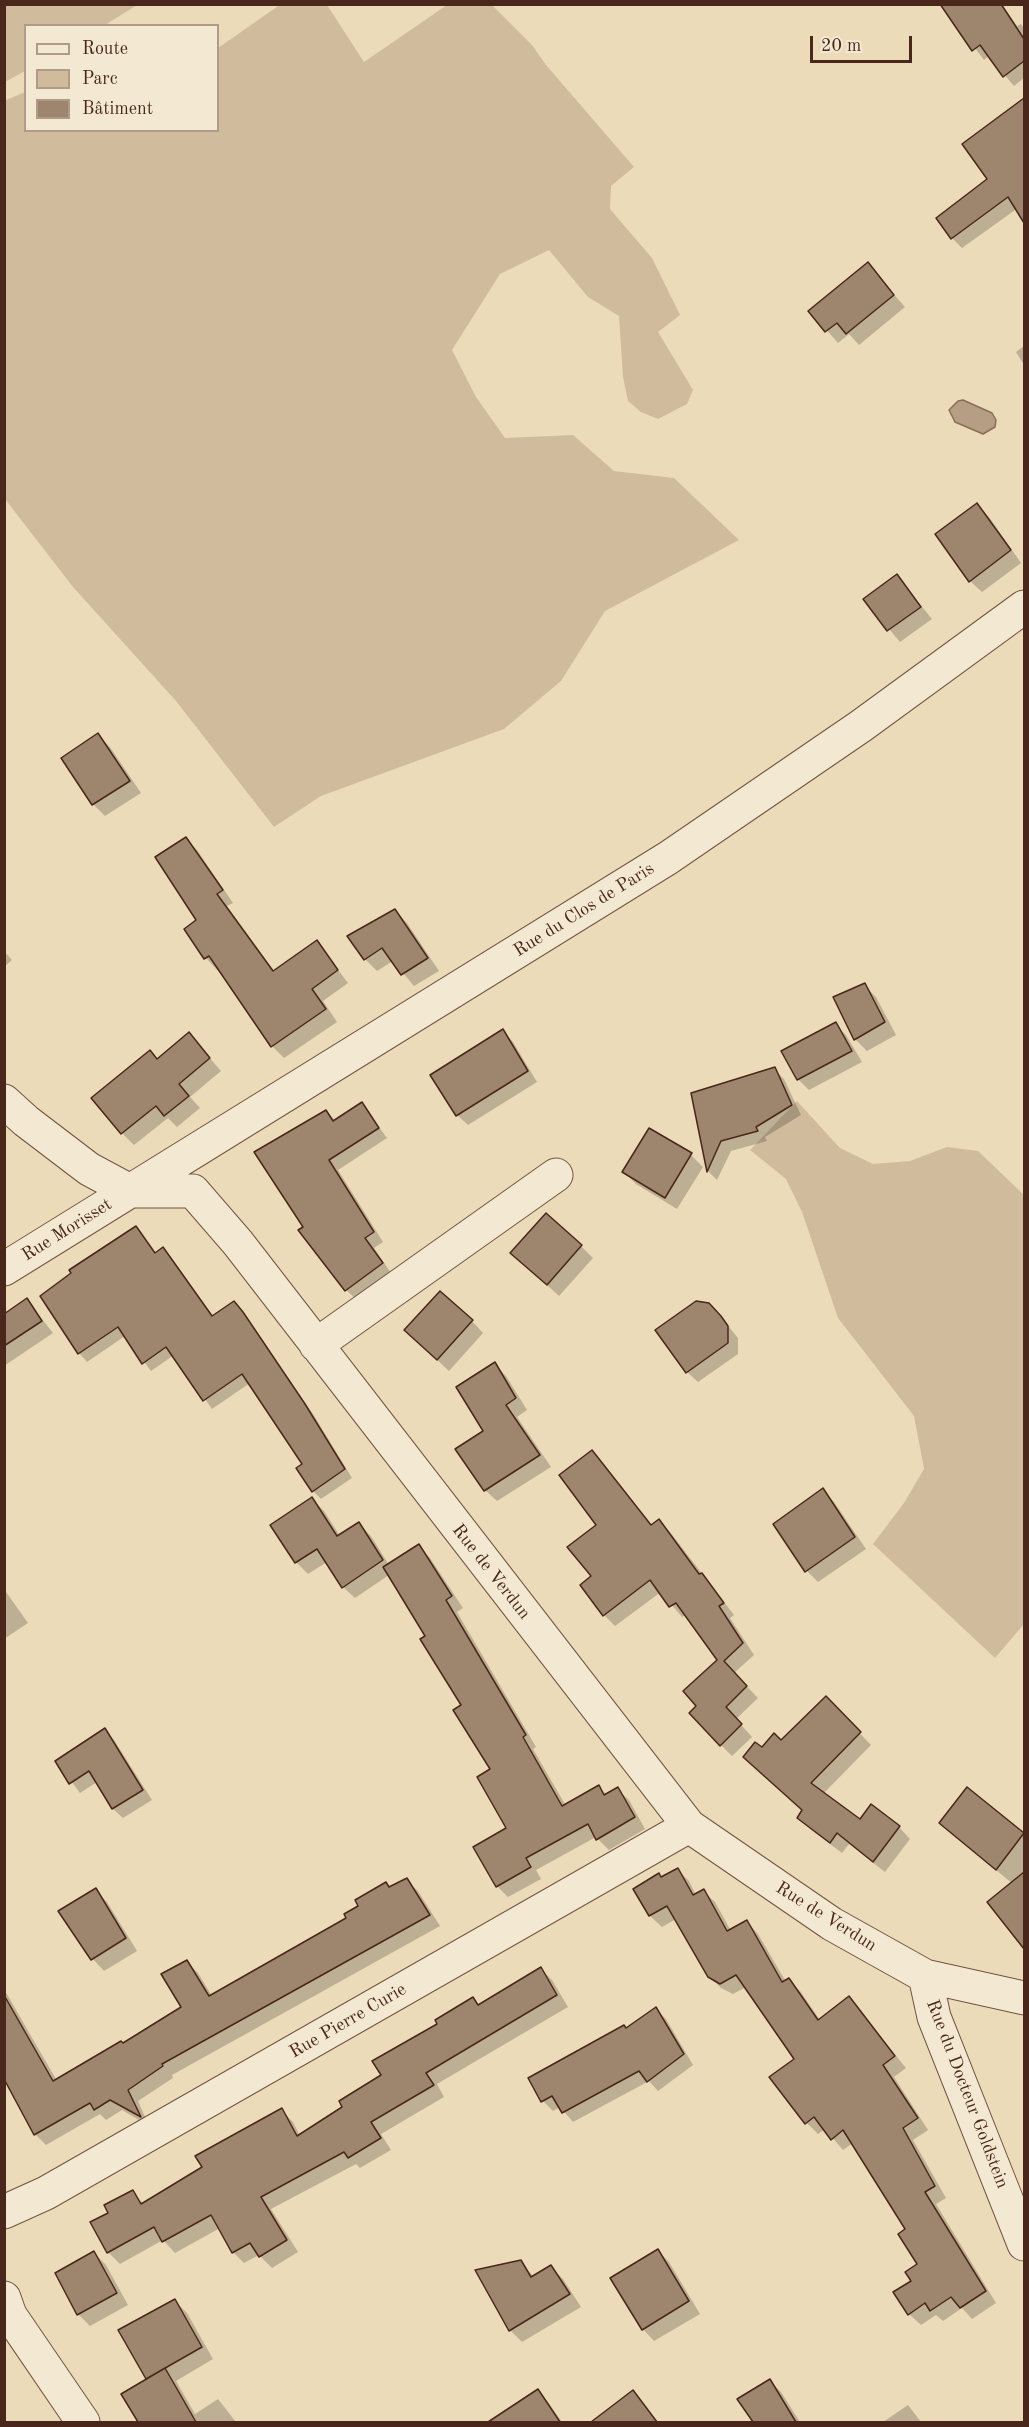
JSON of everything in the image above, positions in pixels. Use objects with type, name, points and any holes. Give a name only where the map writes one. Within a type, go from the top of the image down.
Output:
[{"type":"street","name":"Rue du Clos de Paris","points":[[130,1191],[668,858],[861,726],[1024,608]]},
{"type":"street","name":"Rue de Verdun","points":[[4,1101],[26,1121],[89,1169],[130,1191],[193,1191],[316,1344],[689,1826],[832,1924],[925,1976],[1023,1995]]},
{"type":"street","points":[[316,1344],[556,1175]]},
{"type":"street","name":"Rue Morisset","points":[[4,1269],[130,1191]]},
{"type":"street","name":"Rue Pierre Curie","points":[[4,2212],[46,2193],[689,1826]]},
{"type":"street","name":"Rue du Docteur Goldstein","points":[[925,1976],[934,2017],[1024,2244]]},
{"type":"street","points":[[4,2298],[10,2315],[83,2422]]},
{"type":"green space","points":[[5,4],[137,5],[107,24],[24,24],[24,72],[5,82]]},
{"type":"green space","points":[[281,4],[327,5],[364,62],[447,5],[492,5],[532,45],[546,65],[634,167],[611,186],[610,209],[652,258],[680,315],[658,332],[693,390],[687,404],[658,419],[641,412],[628,401],[623,377],[619,316],[588,297],[549,250],[500,274],[452,350],[476,397],[505,438],[573,435],[614,471],[674,478],[739,540],[605,611],[561,681],[504,729],[321,796],[274,827],[176,701],[73,587],[5,499],[4,101],[24,92],[24,132],[219,132],[219,47]]},
{"type":"green space","points":[[797,1101],[840,1148],[873,1164],[910,1161],[947,1147],[978,1151],[1024,1195],[1024,1624],[995,1658],[873,1544],[904,1503],[924,1469],[914,1416],[838,1318],[802,1212],[786,1179],[750,1150]]},
{"type":"shaded area","points":[[963,400],[992,413],[996,420],[995,427],[983,434],[955,422],[949,410],[958,401]]},
{"type":"building","points":[[940,4],[1001,4],[1024,39],[1024,61],[1003,77],[980,45],[972,51]]},
{"type":"building","points":[[1024,98],[1024,223],[1008,197],[951,239],[936,218],[987,179],[962,144]]},
{"type":"building","points":[[868,262],[894,295],[846,334],[837,323],[825,332],[808,311]]},
{"type":"building","points":[[977,503],[1011,550],[969,582],[935,534]]},
{"type":"building","points":[[897,574],[921,607],[887,631],[863,599]]},
{"type":"building","points":[[98,733],[130,781],[92,805],[61,758]]},
{"type":"building","points":[[186,837],[223,890],[217,894],[273,971],[317,940],[338,970],[312,989],[326,1009],[271,1047],[209,956],[204,959],[184,929],[196,920],[155,857]]},
{"type":"building","points":[[395,909],[428,958],[401,975],[382,948],[364,960],[347,936]]},
{"type":"building","points":[[865,983],[885,1022],[854,1040],[833,997]]},
{"type":"building","points":[[836,1022],[852,1051],[797,1080],[781,1051]]},
{"type":"building","points":[[503,1029],[528,1071],[456,1116],[430,1075]]},
{"type":"building","points":[[189,1032],[210,1058],[179,1084],[189,1096],[164,1116],[156,1106],[121,1134],[91,1098],[150,1050],[157,1059]]},
{"type":"building","points":[[775,1067],[792,1105],[756,1127],[758,1131],[721,1141],[707,1172],[691,1093]]},
{"type":"building","points":[[362,1102],[379,1128],[329,1160],[374,1232],[365,1238],[383,1263],[345,1291],[298,1230],[303,1227],[254,1152],[326,1110],[333,1121]]},
{"type":"building","points":[[649,1128],[692,1153],[665,1198],[622,1172]]},
{"type":"building","points":[[546,1213],[582,1245],[547,1285],[510,1253]]},
{"type":"building","points":[[136,1226],[155,1253],[163,1247],[212,1316],[234,1301],[305,1404],[345,1469],[312,1492],[296,1468],[302,1464],[242,1374],[203,1401],[166,1347],[142,1364],[118,1327],[78,1354],[40,1296],[71,1273],[69,1270]]},
{"type":"building","points":[[440,1291],[473,1320],[437,1360],[404,1330]]},
{"type":"building","points":[[27,1298],[42,1321],[4,1346],[4,1314]]},
{"type":"building","points":[[696,1301],[709,1303],[721,1316],[728,1326],[728,1343],[686,1373],[655,1330]]},
{"type":"building","points":[[495,1362],[516,1398],[506,1405],[540,1455],[484,1491],[455,1449],[483,1431],[456,1387]]},
{"type":"building","points":[[592,1450],[651,1525],[659,1519],[699,1574],[702,1573],[724,1603],[719,1606],[743,1643],[724,1661],[747,1686],[726,1707],[742,1724],[720,1746],[689,1713],[696,1706],[683,1691],[717,1660],[676,1603],[669,1607],[650,1580],[603,1616],[580,1585],[591,1576],[567,1547],[596,1525],[559,1475]]},
{"type":"building","points":[[823,1488],[855,1537],[805,1572],[773,1524]]},
{"type":"building","points":[[312,1497],[337,1536],[359,1522],[383,1560],[342,1588],[317,1549],[295,1563],[270,1525]]},
{"type":"building","points":[[419,1544],[452,1596],[446,1600],[526,1735],[523,1737],[562,1806],[599,1785],[604,1795],[618,1787],[635,1817],[596,1840],[588,1824],[526,1858],[531,1867],[496,1887],[473,1847],[506,1828],[477,1777],[490,1769],[453,1710],[461,1705],[420,1639],[425,1636],[383,1567]]},
{"type":"building","points":[[826,1696],[861,1732],[811,1783],[860,1819],[871,1804],[900,1826],[873,1862],[837,1833],[830,1843],[797,1818],[802,1810],[743,1757],[755,1742],[762,1747],[774,1733],[781,1740]]},
{"type":"building","points":[[105,1728],[143,1790],[112,1809],[89,1771],[69,1784],[55,1761]]},
{"type":"building","points":[[967,1787],[1024,1833],[996,1870],[939,1823]]},
{"type":"building","points":[[678,1868],[693,1895],[704,1889],[727,1931],[747,1920],[782,1982],[789,1978],[818,2020],[849,1996],[895,2056],[883,2065],[918,2118],[903,2128],[935,2186],[925,2192],[986,2291],[960,2308],[951,2297],[930,2311],[925,2303],[908,2315],[893,2292],[911,2281],[905,2272],[917,2264],[898,2234],[905,2229],[843,2130],[831,2140],[814,2117],[805,2124],[769,2077],[794,2059],[736,1975],[720,1984],[708,1977],[667,1906],[649,1916],[633,1889],[659,1873],[661,1877]]},
{"type":"building","points":[[1024,1872],[1024,1949],[987,1902]]},
{"type":"building","points":[[407,1878],[430,1915],[162,2064],[163,2066],[128,2090],[141,2117],[110,2100],[94,2110],[90,2103],[34,2135],[4,2079],[4,1995],[53,2081],[121,2041],[123,2043],[181,2007],[161,1974],[187,1960],[209,1996],[346,1918],[344,1914],[358,1906],[355,1900],[386,1882],[389,1887]]},
{"type":"building","points":[[96,1888],[126,1938],[91,1960],[58,1911]]},
{"type":"building","points":[[541,1967],[557,1995],[426,2073],[434,2085],[371,2122],[381,2138],[348,2158],[344,2152],[261,2197],[287,2240],[259,2257],[250,2243],[232,2253],[211,2215],[162,2242],[154,2227],[107,2253],[90,2222],[108,2213],[104,2205],[133,2190],[141,2204],[202,2167],[195,2156],[282,2108],[297,2136],[342,2107],[339,2101],[381,2075],[372,2061],[437,2024],[435,2020],[473,1997],[478,2005]]},
{"type":"building","points":[[656,2007],[684,2054],[647,2082],[639,2071],[562,2113],[552,2096],[541,2102],[528,2078],[624,2025],[626,2028]]},
{"type":"building","points":[[658,2249],[689,2301],[642,2330],[610,2278]]},
{"type":"building","points":[[94,2251],[117,2293],[77,2315],[55,2273]]},
{"type":"building","points":[[521,2260],[531,2277],[551,2265],[570,2294],[509,2331],[475,2270]]},
{"type":"building","points":[[175,2299],[202,2347],[146,2379],[118,2330]]},
{"type":"building","points":[[165,2368],[196,2422],[138,2422],[121,2394]]},
{"type":"building","points":[[770,2379],[796,2422],[753,2422],[737,2399]]},
{"type":"building","points":[[538,2389],[560,2422],[488,2422]]},
{"type":"building","points":[[633,2390],[657,2422],[591,2422]]}]
